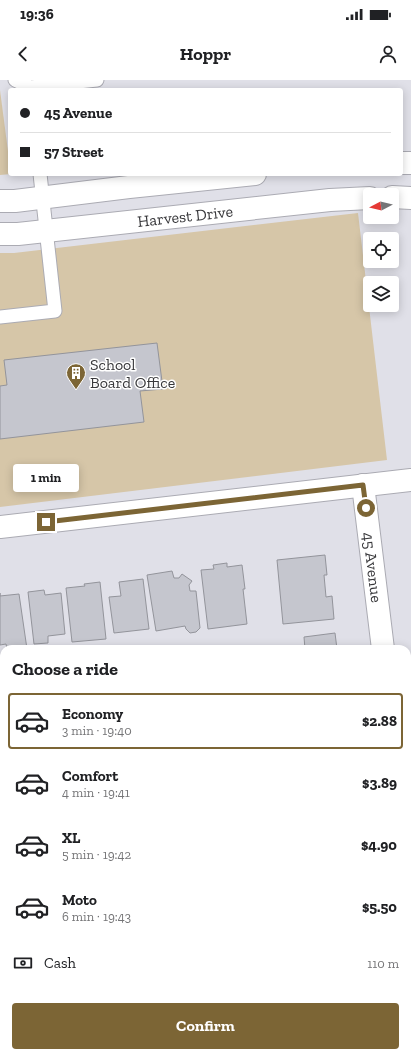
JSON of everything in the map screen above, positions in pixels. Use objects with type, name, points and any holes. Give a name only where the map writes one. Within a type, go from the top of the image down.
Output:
[{"type":"street","points":[[0,200],[15,201],[236,176]]},
{"type":"street","points":[[399,197],[411,198]]},
{"type":"street","name":"Harvest Drive","points":[[0,234],[18,234],[330,200],[363,198]]},
{"type":"street","points":[[0,527],[411,480]]},
{"type":"street","name":"45 Avenue","points":[[363,485],[383,645]]},
{"type":"lane","points":[[15,80],[30,88],[71,81],[97,80]]},
{"type":"lane","points":[[0,317],[55,311],[40,176]]},
{"type":"shaded area","points":[[0,90],[8,151],[8,174],[0,175]]},
{"type":"shaded area","points":[[358,213],[363,268],[364,268],[365,276],[363,276],[363,312],[370,312],[387,460],[0,507],[0,253],[14,253]]},
{"type":"building","name":"School Board Office","points":[[157,343],[163,389],[140,391],[144,422],[0,439],[0,386],[7,385],[4,360]]},
{"type":"building","points":[[325,555],[327,575],[324,575],[326,597],[332,596],[334,619],[283,624],[277,560]]},
{"type":"building","points":[[227,563],[227,567],[242,565],[247,624],[208,629],[201,570],[214,569],[213,565]]},
{"type":"building","points":[[172,571],[174,578],[179,578],[182,574],[192,581],[189,585],[190,591],[196,591],[200,628],[196,632],[190,633],[185,626],[156,631],[147,575]]},
{"type":"building","points":[[143,579],[149,629],[114,633],[109,597],[121,596],[119,582]]},
{"type":"building","points":[[100,582],[106,639],[72,642],[66,588],[85,586],[84,584]]},
{"type":"building","points":[[44,590],[45,595],[61,593],[65,634],[48,636],[48,643],[34,644],[28,592]]},
{"type":"building","points":[[19,594],[26,645],[0,645],[0,596]]},
{"type":"building","points":[[335,633],[336,645],[305,645],[304,637]]},
{"type":"place","name":"School Board Office","points":[[76,390]]},
{"type":"route","points":[[46,522],[363,485],[366,508]]}]
